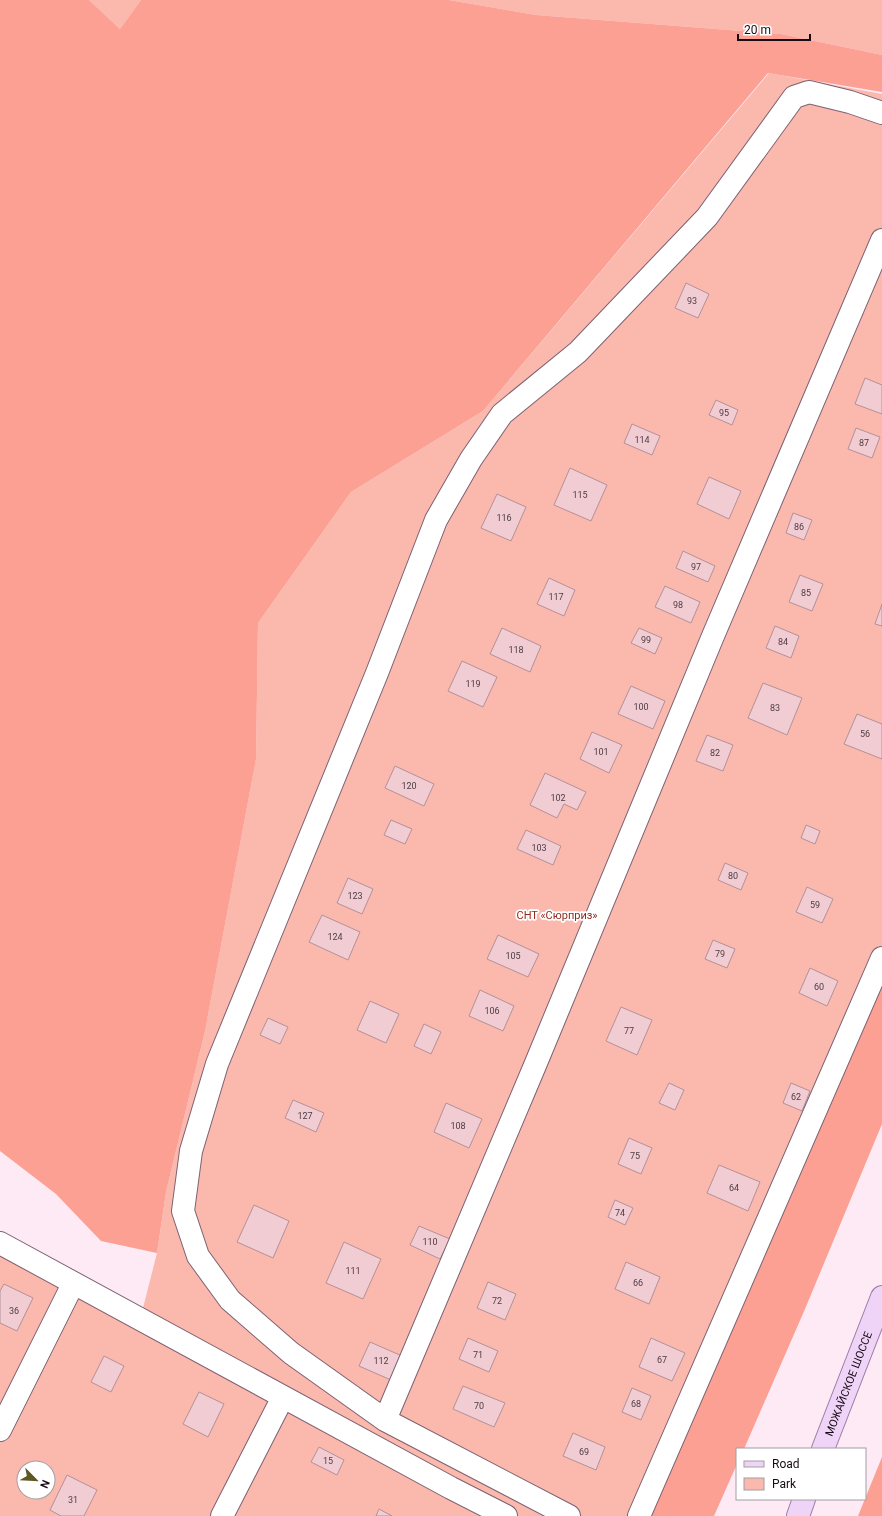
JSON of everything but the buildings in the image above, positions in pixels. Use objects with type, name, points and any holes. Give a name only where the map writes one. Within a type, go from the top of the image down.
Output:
[{"type":"main road","name":"МОЖАЙСКОЕ ШОССЕ","points":[[823,1448],[882,1297]]},
{"type":"main road","points":[[798,1516],[804,1500]]},
{"type":"street","points":[[569,1516],[385,1420],[292,1353],[230,1300],[198,1256],[183,1211],[191,1151],[216,1064],[377,673],[436,520],[471,459],[502,414],[578,352],[707,217],[794,97],[809,92],[850,102],[882,113]]},
{"type":"street","points":[[385,1420],[533,1070],[713,636],[882,240]]},
{"type":"street","points":[[639,1516],[882,958]]},
{"type":"street","points":[[0,1243],[73,1284],[503,1515]]},
{"type":"street","points":[[0,1430],[73,1284]]},
{"type":"street","points":[[222,1516],[283,1397]]},
{"type":"green space","points":[[89,0],[141,0],[120,29]]},
{"type":"green space","points":[[449,0],[882,0],[882,55],[781,34],[536,15]]},
{"type":"green space","name":"СНТ «Сюрприз»","points":[[769,73],[882,94],[882,985],[644,1516],[0,1516],[0,1235],[142,1312],[157,1253],[166,1192],[205,1031],[256,759],[258,623],[351,492],[483,411]]},
{"type":"shaded area","points":[[0,0],[89,0],[120,29],[141,0],[449,0],[536,15],[781,34],[882,55],[882,92],[768,73],[483,411],[351,492],[258,623],[256,759],[205,1031],[166,1192],[157,1253],[101,1241],[56,1194],[0,1151]]},
{"type":"shaded area","points":[[882,985],[882,1124],[805,1309],[744,1448],[736,1448],[736,1466],[714,1516],[644,1516]]},
{"type":"shaded area","points":[[882,1457],[882,1516],[858,1516],[865,1500],[866,1500],[866,1496]]}]
